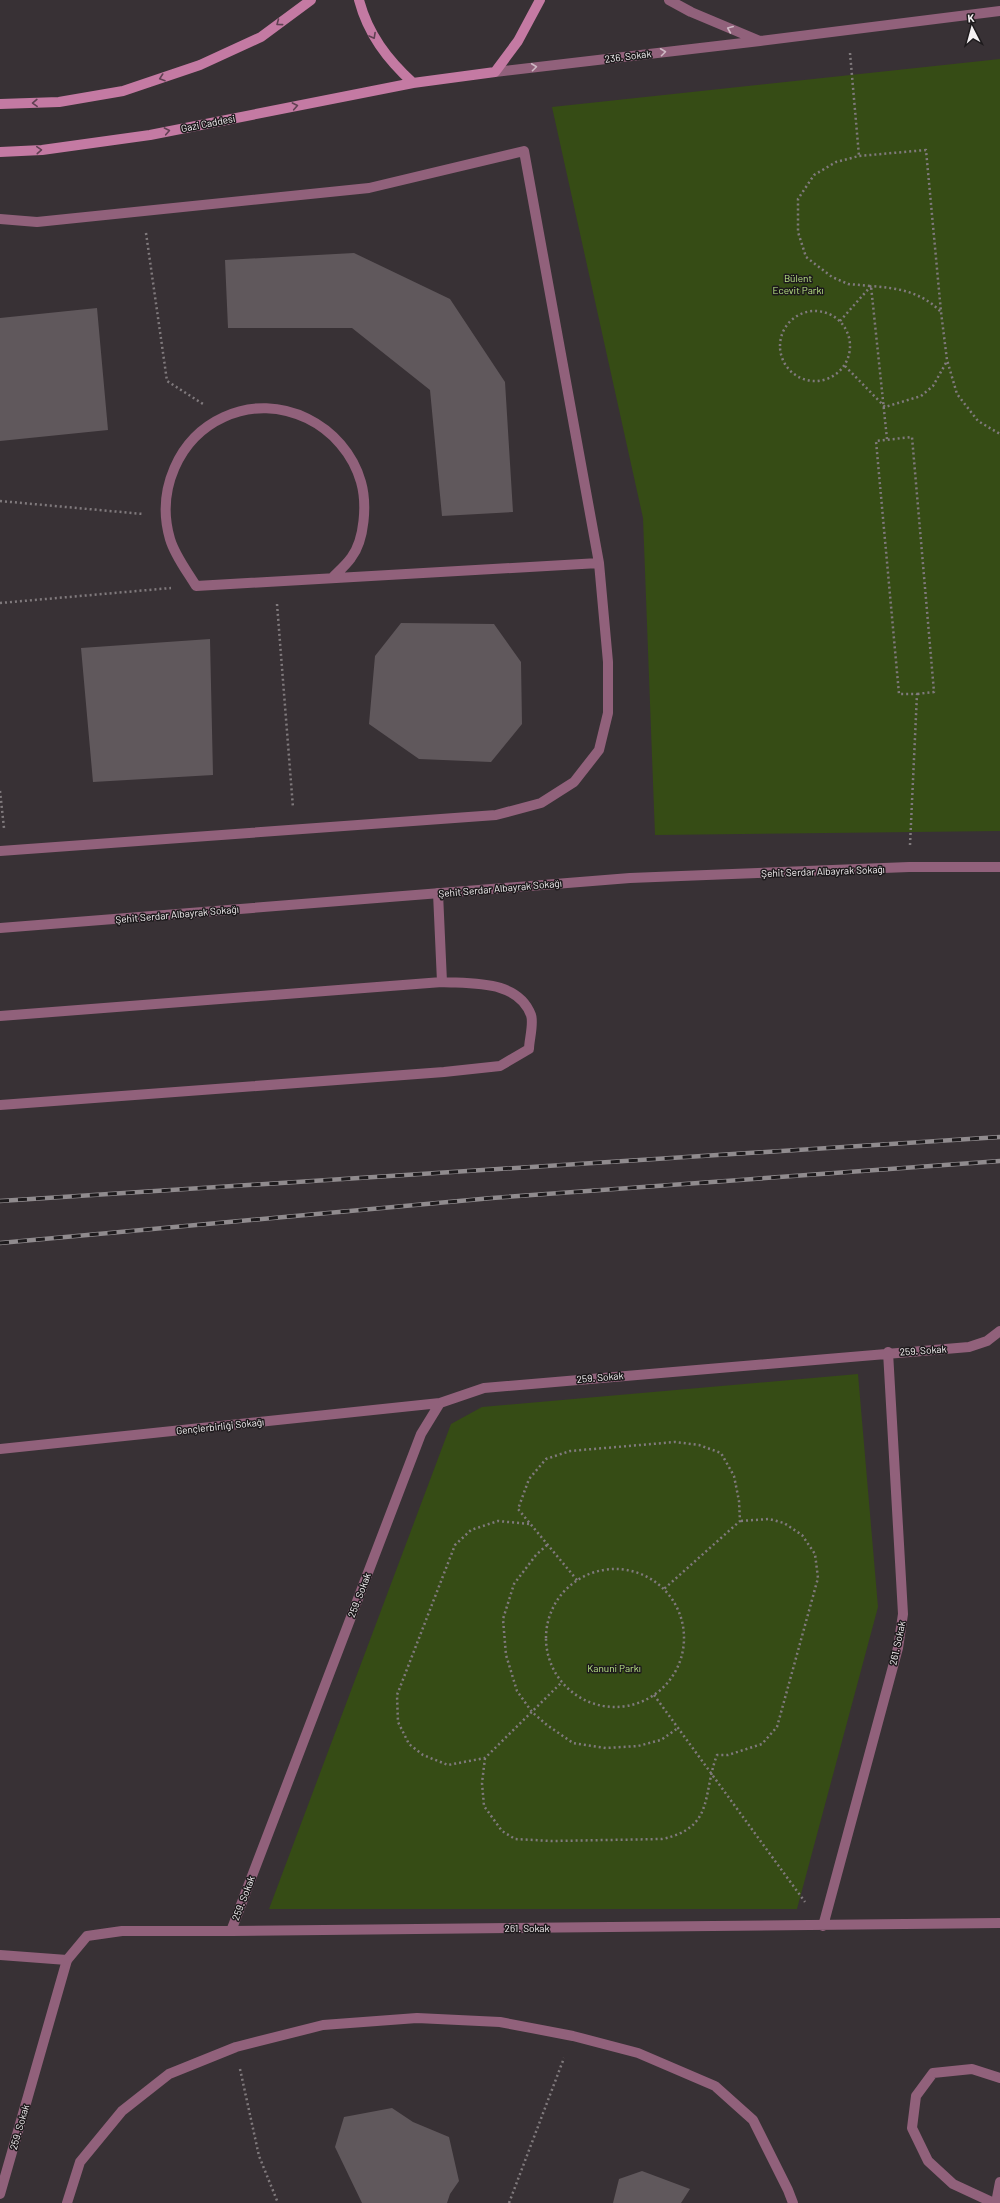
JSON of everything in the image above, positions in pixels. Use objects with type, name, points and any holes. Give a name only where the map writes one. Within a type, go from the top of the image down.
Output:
[{"type":"main road","points":[[0,104],[59,102],[123,91],[200,65],[261,37],[311,0]]},
{"type":"main road","points":[[359,0],[364,17],[374,38],[396,68],[413,83]]},
{"type":"main road","points":[[495,72],[518,41],[540,0]]},
{"type":"main road","name":"Gazi Caddesi","points":[[0,152],[42,150],[150,135],[413,83],[495,72]]},
{"type":"street","name":"236. Sokak","points":[[669,0],[691,12],[760,41]]},
{"type":"street","name":"236. Sokak","points":[[495,72],[1000,11]]},
{"type":"street","points":[[0,219],[37,222],[369,188],[524,151],[599,563],[608,662],[608,713],[599,750],[574,782],[541,803],[496,816],[3,851]]},
{"type":"street","points":[[332,578],[352,557],[363,528],[365,496],[356,466],[339,440],[315,421],[286,410],[254,408],[224,416],[198,433],[179,457],[167,485],[165,516],[170,540],[180,561],[196,586],[599,563]]},
{"type":"street","name":"Şehit Serdar Albayrak Sokağı","points":[[0,928],[630,878],[909,868],[1000,867]]},
{"type":"street","points":[[438,893],[442,982]]},
{"type":"street","points":[[0,1016],[442,982],[491,985],[516,994],[531,1016],[529,1049],[500,1066],[444,1072],[0,1105]]},
{"type":"street","name":"259. Sokak","points":[[0,2194],[67,1960],[87,1936],[122,1931],[231,1931],[421,1434],[440,1403],[484,1388],[888,1352],[969,1347],[987,1341],[1000,1331]]},
{"type":"street","name":"261. Sokak","points":[[823,1926],[898,1648],[903,1614],[888,1352]]},
{"type":"street","name":"Gençlerbirliği Sokağı","points":[[0,1449],[440,1403]]},
{"type":"street","name":"261. Sokak","points":[[231,1931],[1000,1923]]},
{"type":"street","points":[[0,1956],[67,1960]]},
{"type":"street","points":[[67,2203],[80,2162],[122,2111],[169,2074],[236,2047],[323,2025],[417,2018],[500,2022],[573,2036],[638,2053],[715,2086],[753,2120],[793,2203]]},
{"type":"street","points":[[1000,2078],[972,2069],[933,2073],[916,2096],[912,2128],[928,2161],[953,2184],[995,2203],[1000,2182]]},
{"type":"path","points":[[848,30],[859,156]]},
{"type":"path","points":[[940,312],[930,302],[916,293],[890,287],[848,284],[832,277],[806,256],[798,232],[798,198],[814,175],[836,162],[859,156],[926,150],[940,312],[947,360],[957,394],[978,421],[1000,434]]},
{"type":"path","points":[[143,211],[166,381],[224,416]]},
{"type":"path","points":[[840,321],[871,286]]},
{"type":"path","points":[[871,286],[885,407],[886,439]]},
{"type":"path","points":[[812,311],[823,311],[840,321],[848,333],[851,344],[850,356],[845,366],[837,375],[826,380],[814,382],[803,380],[792,373],[785,364],[781,353],[780,341],[784,330],[791,320],[800,314],[812,311]]},
{"type":"path","points":[[885,407],[921,396],[933,386],[947,360]]},
{"type":"path","points":[[845,366],[885,407]]},
{"type":"path","points":[[912,437],[934,692],[917,694],[899,694],[876,440],[912,437]]},
{"type":"path","points":[[0,501],[165,516]]},
{"type":"path","points":[[275,581],[295,830]]},
{"type":"path","points":[[0,603],[196,586]]},
{"type":"path","points":[[909,868],[917,694]]},
{"type":"path","points":[[0,791],[3,851]]},
{"type":"path","points":[[577,1580],[518,1509],[528,1479],[546,1459],[570,1451],[675,1442],[699,1445],[721,1453],[734,1476],[740,1500],[740,1521]]},
{"type":"path","points":[[485,1758],[482,1783],[484,1806],[502,1831],[515,1839],[552,1841],[662,1839],[679,1836],[696,1823],[706,1807],[711,1772],[717,1755],[728,1755],[762,1744],[777,1727],[818,1578],[815,1554],[802,1535],[784,1522],[769,1519],[740,1521],[664,1590]]},
{"type":"path","points":[[530,1524],[498,1521],[471,1530],[455,1545],[397,1695],[398,1722],[409,1744],[423,1755],[448,1765],[485,1758],[562,1682]]},
{"type":"path","points":[[547,1545],[536,1555],[514,1584],[503,1619],[506,1656],[512,1677],[517,1691],[532,1712],[547,1726],[573,1743],[606,1748],[638,1746],[661,1740],[678,1728]]},
{"type":"path","points":[[603,1570],[626,1570],[648,1577],[664,1590],[680,1612],[684,1635],[681,1658],[671,1679],[654,1695],[634,1705],[612,1708],[590,1703],[571,1692],[556,1676],[547,1656],[545,1634],[550,1612],[563,1592],[577,1580],[581,1577],[603,1570]]},
{"type":"path","points":[[654,1695],[823,1926]]},
{"type":"path","points":[[509,2203],[573,2036]]},
{"type":"path","points":[[236,2047],[259,2156],[278,2203]]},
{"type":"green space","name":"Bülent Ecevit Parkı","points":[[1000,59],[1000,831],[655,835],[643,518],[552,107]]},
{"type":"green space","name":"Kanuni Parkı","points":[[858,1374],[878,1607],[797,1909],[269,1909],[451,1424],[482,1407]]},
{"type":"building","points":[[354,253],[450,299],[505,382],[513,512],[442,516],[430,390],[352,328],[228,328],[225,260]]},
{"type":"building","points":[[97,308],[108,430],[0,441],[0,318]]},
{"type":"building","points":[[401,623],[494,624],[521,662],[522,724],[491,762],[419,759],[369,724],[375,656]]},
{"type":"building","points":[[210,639],[213,775],[93,782],[81,648]]},
{"type":"building","points":[[392,2108],[413,2122],[449,2137],[459,2181],[450,2194],[447,2203],[362,2203],[335,2147],[344,2117]]},
{"type":"building","points":[[642,2171],[690,2189],[681,2203],[613,2203],[619,2179]]},
{"type":"railway","points":[[0,1201],[1000,1137]]},
{"type":"railway","points":[[0,1243],[492,1198],[1000,1161]]}]
